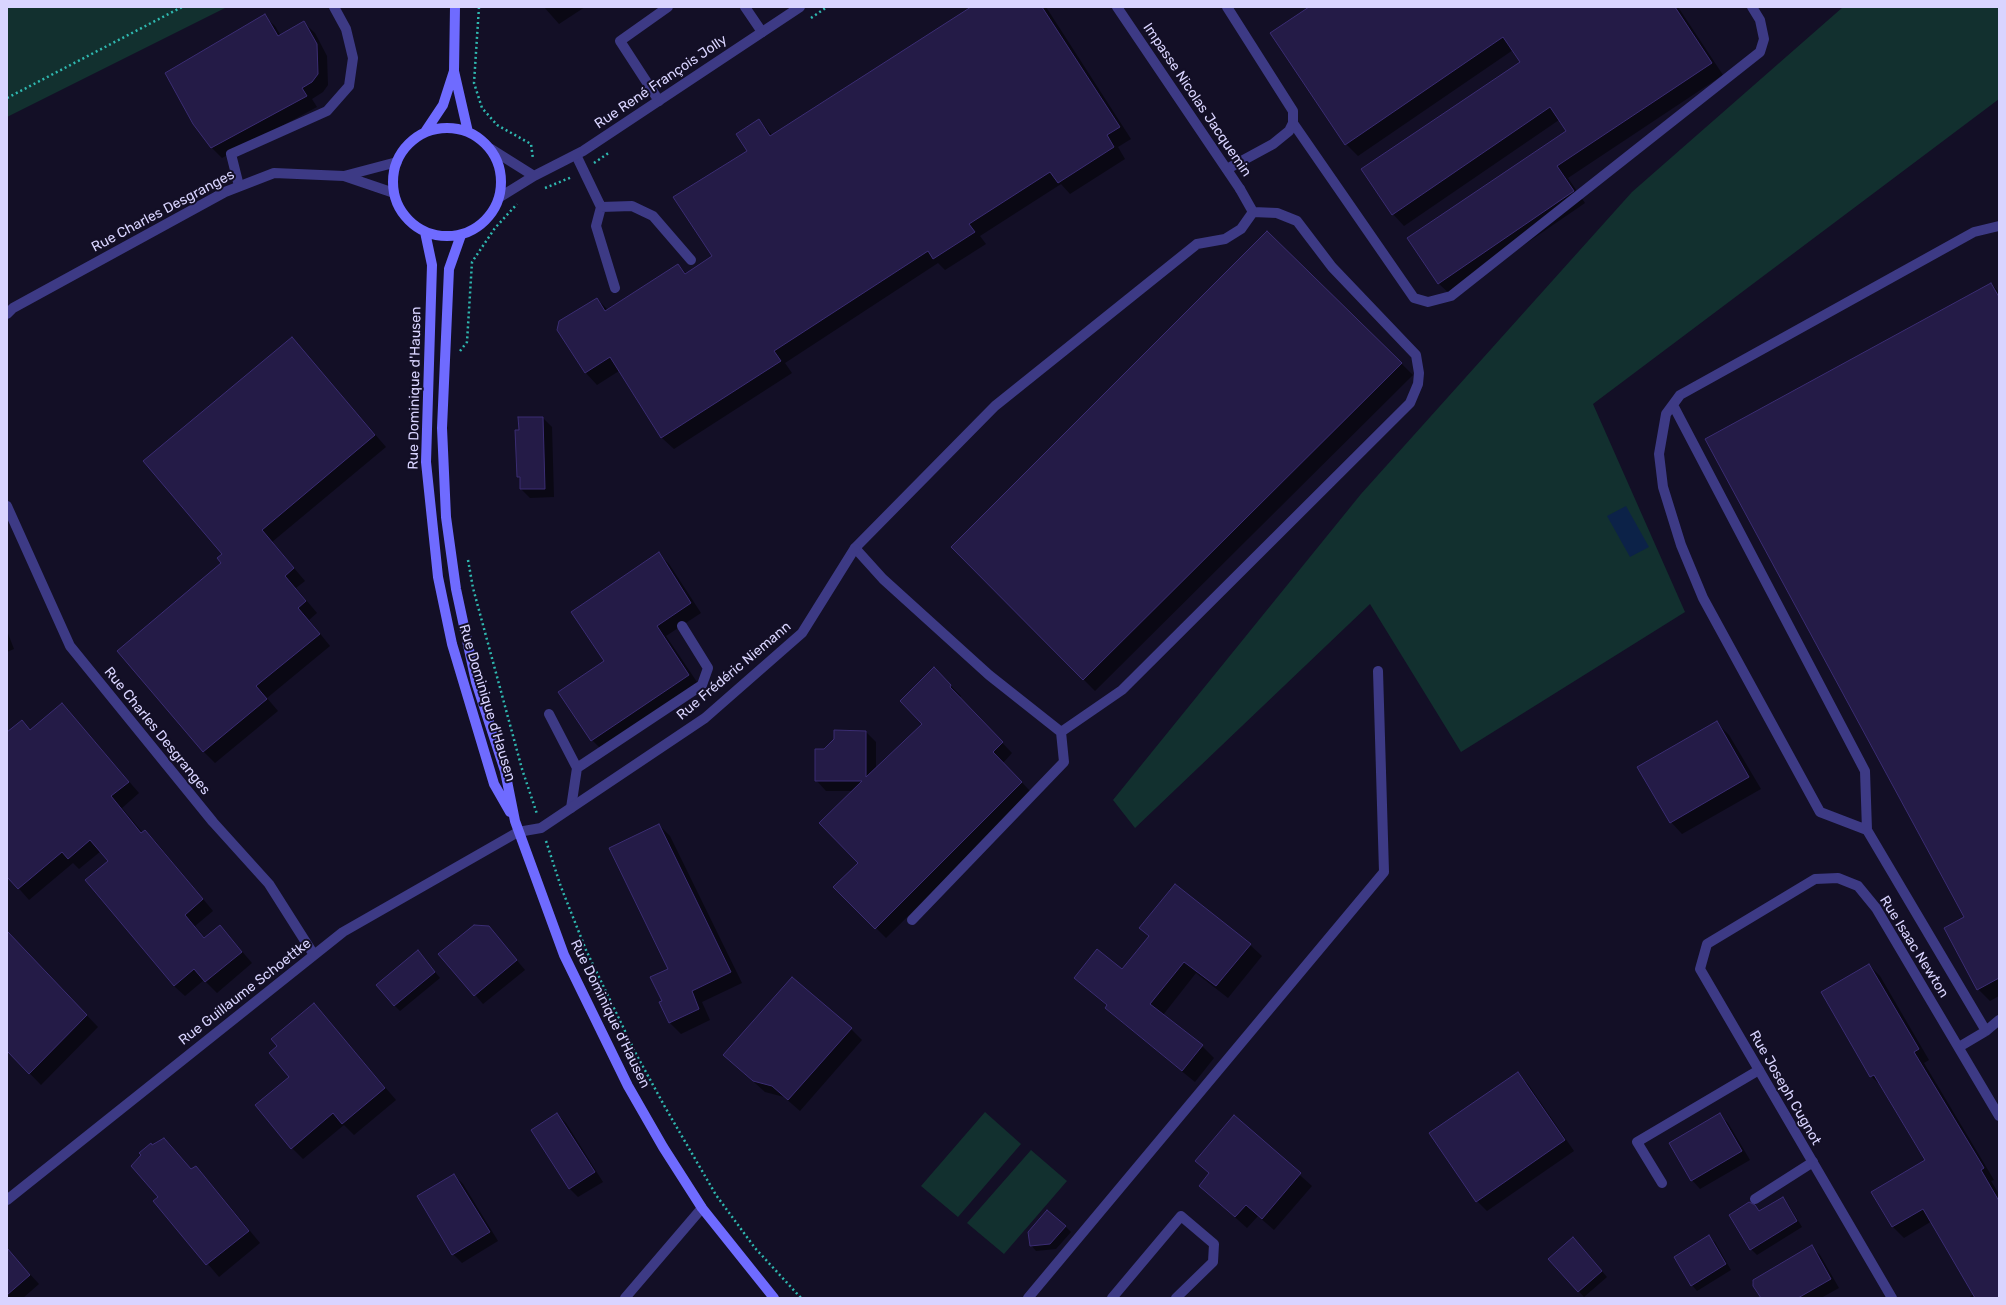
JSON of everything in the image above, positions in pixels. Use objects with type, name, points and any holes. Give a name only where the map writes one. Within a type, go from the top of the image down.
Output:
[{"type":"street","points":[[239,186],[231,154],[327,111],[349,86],[353,58],[346,29],[334,7]]},
{"type":"street","points":[[455,7],[454,71],[468,132]]},
{"type":"street","points":[[659,101],[620,41],[668,7]]},
{"type":"street","points":[[745,7],[762,32]]},
{"type":"street","name":"Rue René François Jolly","points":[[500,197],[534,176],[576,154],[659,101],[800,7]]},
{"type":"street","name":"Impasse Nicolas Jacquemin","points":[[1117,7],[1240,189],[1253,212]]},
{"type":"street","points":[[1227,7],[1293,111],[1293,122],[1289,131],[1273,144],[1227,170]]},
{"type":"street","points":[[1293,122],[1414,298],[1428,302],[1451,296],[1760,52],[1764,39],[1760,20],[1752,7]]},
{"type":"street","points":[[425,132],[443,104],[454,71]]},
{"type":"street","points":[[491,149],[499,164],[502,180],[500,197],[494,210],[486,221],[474,230],[461,235],[443,236],[425,232],[411,222],[400,209],[394,193],[393,178],[397,162],[404,150],[413,140],[425,132],[439,128],[454,128],[468,132],[481,139],[491,149],[534,176]]},
{"type":"street","points":[[576,154],[601,208],[596,226],[615,288]]},
{"type":"street","name":"Rue Charles Desgranges","points":[[344,176],[397,162]]},
{"type":"street","name":"Rue Charles Desgranges","points":[[7,314],[13,308],[197,207],[239,186],[274,173],[344,176],[394,193]]},
{"type":"street","points":[[601,208],[632,206],[653,216],[690,260]]},
{"type":"street","points":[[1061,732],[1122,690],[1410,403],[1418,384],[1419,373],[1416,355],[1332,267],[1297,221],[1277,214],[1253,212]]},
{"type":"street","name":"Rue Frédéric Niemann","points":[[518,832],[541,828],[705,718],[802,633],[855,548],[994,406],[1197,244],[1225,239],[1241,229],[1253,212]]},
{"type":"street","points":[[1867,830],[1820,812],[1703,598],[1681,545],[1663,486],[1659,454],[1666,414],[1680,395],[1974,232],[1999,226]]},
{"type":"street","name":"Rue Dominique d'Hausen","points":[[425,232],[432,265],[426,462],[438,577],[452,644],[494,784],[515,821]]},
{"type":"street","name":"Rue Dominique d'Hausen","points":[[461,235],[449,269],[442,428],[446,517],[456,589],[476,682],[505,771],[518,832],[564,955],[628,1086],[663,1147],[702,1208],[774,1298]]},
{"type":"street","points":[[1673,405],[1865,771],[1867,830],[1986,1031]]},
{"type":"street","name":"Rue Charles Desgranges","points":[[7,506],[70,646],[213,822],[269,884],[314,955]]},
{"type":"street","points":[[855,548],[883,579],[989,675],[1061,732],[1064,762],[912,920]]},
{"type":"street","points":[[577,768],[702,685],[708,668],[682,626]]},
{"type":"street","points":[[1028,1298],[1384,872],[1378,671]]},
{"type":"street","points":[[549,714],[577,768],[571,808]]},
{"type":"street","name":"Rue Guillaume Schoettke","points":[[7,1200],[343,932],[518,832]]},
{"type":"street","name":"Rue Isaac Newton","points":[[1761,911],[1815,879],[1838,878],[1858,886],[1876,908],[1999,1116]]},
{"type":"street","name":"Rue Joseph Cugnot","points":[[1761,911],[1707,944],[1700,969],[1892,1298]]},
{"type":"street","points":[[1958,1047],[1986,1031],[1999,1020]]},
{"type":"street","points":[[1662,1183],[1637,1142],[1759,1070]]},
{"type":"street","points":[[1756,1199],[1813,1162]]},
{"type":"street","points":[[624,1298],[702,1208]]},
{"type":"street","points":[[1112,1298],[1181,1216],[1214,1244],[1213,1262],[1176,1298]]},
{"type":"path","points":[[7,98],[182,7]]},
{"type":"path","points":[[479,7],[474,83],[482,108],[497,124],[531,144],[534,176]]},
{"type":"path","points":[[457,356],[468,342],[472,262],[495,228],[519,201]]},
{"type":"path","points":[[467,558],[473,588],[516,746],[561,887],[586,950],[635,1052],[716,1196],[755,1248],[801,1298]]},
{"type":"green space","points":[[7,7],[227,7],[7,117]]},
{"type":"green space","points":[[1843,7],[1999,7],[1999,99],[1593,404],[1685,612],[1461,752],[1370,604],[1135,828],[1113,800],[1361,494],[1632,192]]},
{"type":"green space","points":[[985,1112],[1021,1144],[958,1217],[921,1186]]},
{"type":"green space","points":[[1031,1150],[1067,1181],[1004,1254],[967,1223]]},
{"type":"water","points":[[1626,506],[1649,547],[1630,557],[1607,516]]},
{"type":"building","points":[[971,7],[1042,7],[1120,127],[1107,135],[1114,147],[1058,183],[1050,172],[969,224],[975,232],[933,259],[928,251],[774,351],[781,361],[661,438],[610,357],[585,373],[557,330],[559,321],[597,298],[605,311],[678,264],[685,274],[712,256],[673,197],[747,151],[736,134],[759,119],[770,136]]},
{"type":"building","points":[[1309,7],[1675,7],[1712,63],[1557,166],[1574,191],[1438,284],[1407,238],[1566,131],[1550,107],[1392,215],[1361,169],[1520,62],[1503,37],[1345,145],[1270,33]]},
{"type":"building","points":[[265,14],[278,36],[304,21],[317,44],[318,74],[312,82],[302,88],[307,96],[211,148],[193,124],[165,73]]},
{"type":"building","points":[[1267,231],[1402,363],[1083,680],[951,547]]},
{"type":"building","points":[[1991,283],[1999,297],[1999,978],[1977,990],[1944,928],[1964,917],[1705,439]]},
{"type":"building","points":[[292,337],[375,435],[262,530],[294,568],[285,576],[306,601],[298,608],[320,634],[256,686],[267,699],[203,752],[117,651],[221,563],[217,558],[222,554],[143,461]]},
{"type":"building","points":[[518,417],[543,417],[545,489],[520,489],[520,477],[517,477],[515,430],[519,430]]},
{"type":"building","points":[[659,552],[691,603],[657,626],[689,675],[591,741],[558,692],[604,661],[571,612]]},
{"type":"building","points":[[934,667],[951,685],[950,687],[1003,742],[993,752],[1022,782],[875,929],[833,887],[858,863],[819,823],[862,781],[815,781],[815,749],[824,749],[834,739],[834,730],[866,731],[866,777],[922,724],[900,701]]},
{"type":"building","points":[[62,703],[129,782],[111,796],[141,833],[145,830],[203,899],[185,915],[204,938],[220,925],[242,952],[205,982],[194,969],[174,986],[85,880],[108,861],[90,840],[68,859],[62,852],[18,889],[7,877],[7,732],[22,720],[30,730]]},
{"type":"building","points":[[1717,721],[1749,777],[1670,823],[1637,767]]},
{"type":"building","points":[[659,824],[731,972],[692,991],[699,1009],[669,1023],[659,1002],[662,1001],[650,977],[668,969],[609,848]]},
{"type":"building","points":[[1175,884],[1251,944],[1216,986],[1184,962],[1150,1004],[1203,1045],[1182,1071],[1105,1008],[1107,1005],[1074,978],[1097,949],[1122,969],[1149,936],[1139,928]]},
{"type":"building","points":[[474,925],[489,926],[517,960],[474,996],[438,954]]},
{"type":"building","points":[[7,931],[87,1015],[29,1074],[7,1051]]},
{"type":"building","points":[[418,950],[435,972],[394,1006],[376,985]]},
{"type":"building","points":[[1869,964],[1919,1049],[1914,1052],[1984,1168],[1981,1170],[1999,1201],[1999,1298],[1975,1298],[1923,1209],[1892,1227],[1871,1192],[1925,1160],[1874,1075],[1870,1077],[1821,992]]},
{"type":"building","points":[[792,977],[852,1028],[788,1100],[772,1086],[753,1081],[723,1055]]},
{"type":"building","points":[[314,1003],[385,1088],[342,1124],[333,1113],[291,1149],[255,1105],[289,1077],[269,1053],[277,1046],[271,1039]]},
{"type":"building","points":[[1518,1072],[1565,1140],[1476,1202],[1429,1133]]},
{"type":"building","points":[[557,1113],[595,1172],[569,1189],[531,1130]]},
{"type":"building","points":[[1720,1113],[1742,1151],[1691,1181],[1669,1143]]},
{"type":"building","points":[[1234,1115],[1301,1173],[1262,1219],[1246,1205],[1235,1217],[1199,1186],[1209,1173],[1195,1161]]},
{"type":"building","points":[[164,1138],[191,1169],[196,1166],[249,1231],[206,1265],[153,1201],[158,1197],[131,1166],[141,1155],[139,1153],[151,1143],[152,1145]]},
{"type":"building","points":[[454,1174],[490,1232],[452,1255],[417,1196]]},
{"type":"building","points":[[1783,1197],[1797,1221],[1750,1250],[1729,1215],[1749,1202],[1755,1205],[1759,1211]]},
{"type":"building","points":[[1047,1210],[1066,1226],[1050,1244],[1030,1246],[1028,1232]]},
{"type":"building","points":[[1709,1235],[1726,1264],[1691,1286],[1674,1257]]},
{"type":"building","points":[[1573,1237],[1602,1271],[1578,1292],[1548,1259]]},
{"type":"building","points":[[1812,1245],[1831,1279],[1798,1298],[1761,1298],[1753,1286],[1753,1280]]},
{"type":"building","points":[[7,1248],[30,1275],[7,1295]]}]
